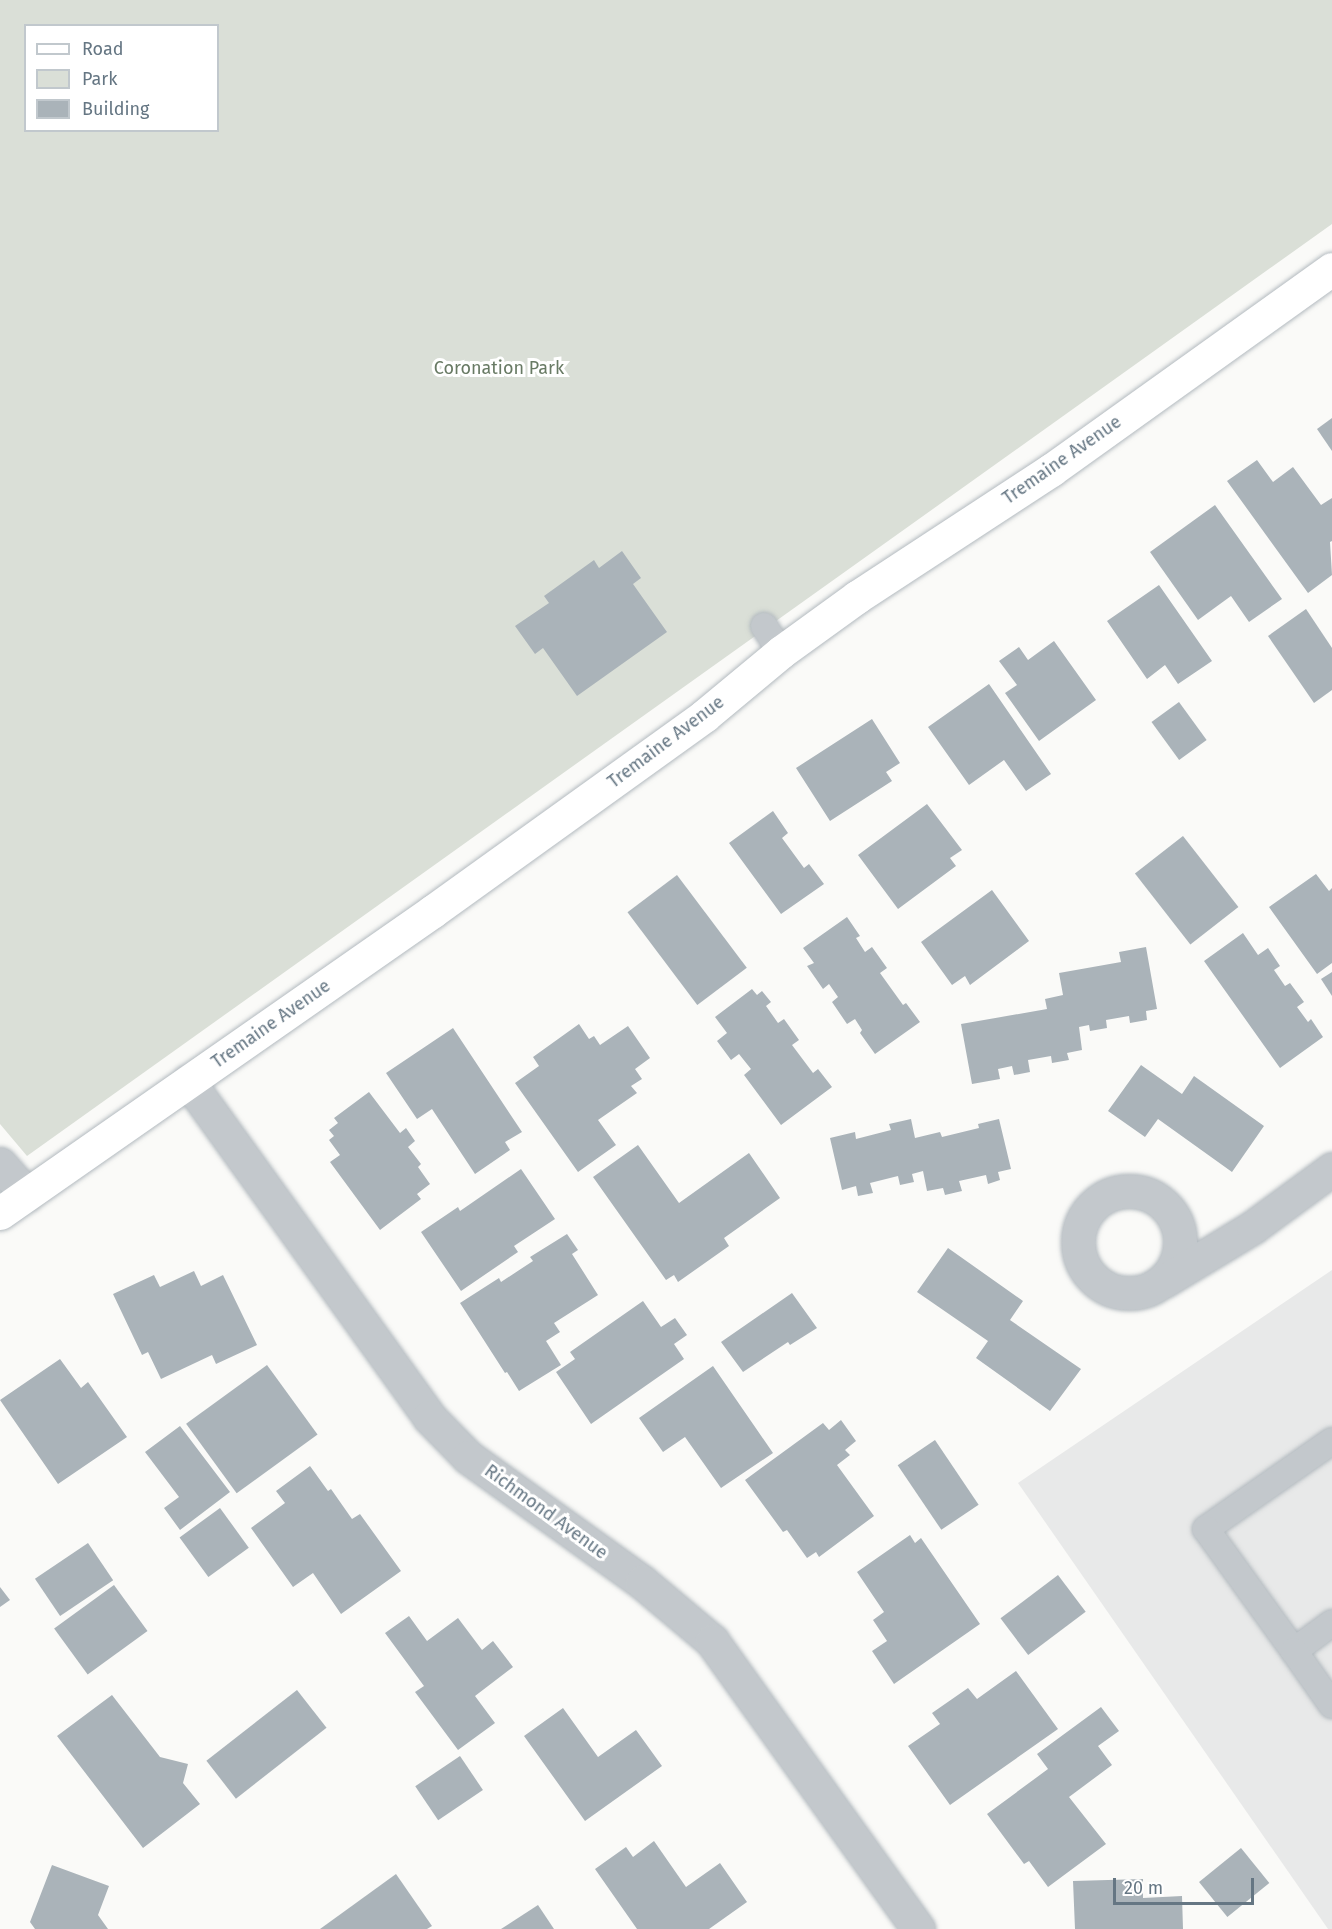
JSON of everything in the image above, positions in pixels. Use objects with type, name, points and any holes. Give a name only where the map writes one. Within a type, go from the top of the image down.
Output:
[{"type":"main road","name":"Tremaine Avenue","points":[[0,1214],[433,911],[704,716],[773,639],[857,597],[1052,470],[1332,269]]},
{"type":"street","name":"Richmond Avenue","points":[[188,1081],[429,1417],[468,1457],[642,1582],[712,1641],[918,1929]]},
{"type":"street","points":[[0,1164],[27,1195]]},
{"type":"street","points":[[1156,1286],[1169,1274],[1178,1260],[1181,1243],[1179,1227],[1171,1212],[1159,1200],[1144,1193],[1127,1190],[1110,1194],[1096,1203],[1085,1216],[1078,1232],[1080,1257],[1093,1279],[1107,1288],[1124,1293],[1140,1293],[1156,1286],[1253,1227],[1332,1168]]},
{"type":"street","points":[[1179,1227],[1199,1233],[1221,1235],[1253,1227]]},
{"type":"lane","points":[[1332,1441],[1206,1529],[1332,1705]]},
{"type":"lane","points":[[1294,1651],[1332,1623]]},
{"type":"shaded area","points":[[1332,1270],[1332,1929],[1328,1929],[1018,1483]]},
{"type":"green space","name":"Coronation Park","points":[[0,0],[1332,0],[1332,224],[27,1156],[0,1124]]},
{"type":"building","points":[[1332,418],[1332,451],[1317,429]]},
{"type":"building","points":[[1257,460],[1273,482],[1293,467],[1321,505],[1332,498],[1332,541],[1330,542],[1332,575],[1308,593],[1227,481]]},
{"type":"building","points":[[1215,505],[1282,599],[1249,622],[1231,596],[1198,620],[1150,552]]},
{"type":"building","points":[[622,551],[641,578],[633,584],[667,632],[577,696],[543,648],[535,654],[515,626],[549,603],[544,596],[594,560],[599,568]]},
{"type":"building","points":[[1159,585],[1212,661],[1178,684],[1165,665],[1147,679],[1107,621]]},
{"type":"building","points":[[1306,609],[1332,648],[1332,690],[1314,703],[1268,636]]},
{"type":"building","points":[[1054,641],[1096,700],[1039,741],[1005,693],[1017,685],[999,661],[1019,647],[1028,660]]},
{"type":"building","points":[[989,684],[1051,774],[1026,791],[1004,760],[969,785],[928,727]]},
{"type":"building","points":[[1179,702],[1207,740],[1179,760],[1151,722]]},
{"type":"building","points":[[872,719],[900,763],[886,772],[892,781],[830,821],[796,768]]},
{"type":"building","points":[[927,804],[962,850],[950,858],[956,866],[898,909],[858,855]]},
{"type":"building","points":[[773,811],[788,833],[782,838],[804,868],[809,864],[824,884],[781,914],[729,843]]},
{"type":"building","points":[[1183,836],[1238,907],[1190,944],[1135,874]]},
{"type":"building","points":[[1316,874],[1329,891],[1332,888],[1332,963],[1317,974],[1269,907]]},
{"type":"building","points":[[677,875],[747,968],[697,1005],[627,912]]},
{"type":"building","points":[[992,890],[1029,941],[970,985],[965,976],[952,985],[921,942]]},
{"type":"building","points":[[847,917],[860,936],[856,938],[865,952],[872,947],[887,968],[880,973],[903,1005],[906,1003],[920,1022],[875,1054],[860,1033],[862,1030],[855,1019],[847,1024],[832,1002],[838,997],[829,984],[823,989],[807,966],[814,963],[803,948]]},
{"type":"building","points":[[1243,933],[1258,955],[1268,948],[1280,966],[1274,970],[1285,986],[1290,983],[1304,1002],[1297,1007],[1308,1022],[1311,1019],[1323,1037],[1280,1068],[1204,961]]},
{"type":"building","points":[[1146,947],[1157,1009],[1146,1011],[1147,1020],[1130,1023],[1129,1016],[1106,1020],[1107,1028],[1090,1031],[1089,1025],[1079,1027],[1082,1050],[1067,1053],[1069,1060],[1052,1063],[1051,1056],[1028,1060],[1030,1072],[1014,1075],[1012,1066],[998,1069],[1000,1079],[972,1084],[961,1024],[1047,1009],[1045,999],[1063,995],[1059,973],[1121,962],[1119,952]]},
{"type":"building","points":[[1332,972],[1332,996],[1321,979]]},
{"type":"building","points":[[752,989],[757,995],[762,991],[771,1002],[766,1006],[778,1023],[784,1019],[799,1040],[792,1045],[813,1073],[818,1069],[832,1087],[781,1125],[744,1075],[751,1069],[739,1054],[731,1060],[717,1041],[727,1033],[715,1017]]},
{"type":"building","points":[[579,1024],[589,1039],[594,1036],[600,1045],[628,1026],[650,1058],[635,1069],[642,1079],[631,1086],[637,1093],[598,1120],[616,1145],[578,1172],[515,1083],[539,1066],[533,1057]]},
{"type":"building","points":[[453,1028],[522,1132],[505,1142],[510,1150],[475,1174],[432,1109],[417,1119],[386,1073]]},
{"type":"building","points":[[1141,1065],[1182,1094],[1194,1076],[1264,1126],[1232,1172],[1158,1119],[1145,1137],[1108,1111]]},
{"type":"building","points":[[369,1092],[400,1133],[406,1128],[415,1141],[408,1147],[421,1164],[418,1167],[430,1184],[417,1194],[421,1199],[380,1230],[330,1162],[340,1155],[329,1140],[334,1136],[329,1130],[338,1123],[334,1118]]},
{"type":"building","points":[[911,1119],[915,1138],[940,1132],[942,1137],[979,1128],[978,1124],[999,1119],[1011,1169],[998,1172],[1000,1180],[988,1184],[986,1175],[959,1181],[962,1191],[945,1195],[943,1188],[927,1191],[923,1171],[912,1174],[914,1182],[900,1185],[898,1176],[870,1183],[873,1193],[858,1196],[856,1186],[842,1190],[830,1138],[855,1132],[856,1139],[891,1130],[889,1124]]},
{"type":"building","points":[[638,1145],[679,1203],[749,1153],[780,1198],[724,1238],[729,1246],[678,1282],[674,1275],[666,1280],[593,1177]]},
{"type":"building","points":[[521,1169],[555,1219],[514,1246],[518,1252],[461,1291],[421,1232],[458,1207],[460,1211]]},
{"type":"building","points":[[567,1234],[578,1250],[572,1254],[598,1295],[554,1323],[560,1332],[546,1341],[561,1365],[519,1391],[460,1303],[499,1278],[501,1282],[533,1261],[530,1257]]},
{"type":"building","points":[[948,1248],[1023,1301],[1010,1320],[1081,1369],[1050,1411],[976,1358],[988,1341],[917,1292]]},
{"type":"building","points":[[194,1271],[201,1286],[223,1275],[257,1345],[216,1364],[212,1355],[161,1379],[148,1352],[142,1355],[113,1294],[154,1275],[160,1287]]},
{"type":"building","points":[[792,1293],[817,1328],[790,1345],[788,1342],[743,1372],[721,1342]]},
{"type":"building","points":[[643,1301],[661,1327],[675,1318],[687,1335],[674,1344],[684,1359],[591,1424],[556,1372],[575,1359],[570,1352]]},
{"type":"building","points":[[60,1359],[81,1388],[88,1382],[127,1437],[58,1484],[0,1400]]},
{"type":"building","points":[[267,1365],[318,1435],[237,1493],[186,1424]]},
{"type":"building","points":[[713,1366],[773,1453],[721,1488],[685,1437],[663,1452],[639,1418]]},
{"type":"building","points":[[841,1420],[856,1441],[845,1450],[850,1455],[837,1465],[874,1516],[819,1557],[816,1552],[807,1558],[787,1530],[783,1532],[745,1480],[823,1423],[829,1430]]},
{"type":"building","points":[[180,1426],[230,1492],[180,1530],[164,1508],[179,1497],[145,1452]]},
{"type":"building","points":[[935,1440],[979,1505],[941,1530],[898,1465]]},
{"type":"building","points":[[310,1466],[328,1491],[331,1489],[352,1519],[360,1514],[401,1571],[341,1614],[313,1573],[293,1587],[251,1528],[285,1503],[276,1491]]},
{"type":"building","points":[[220,1508],[249,1548],[208,1577],[180,1537]]},
{"type":"building","points":[[910,1535],[915,1543],[921,1538],[980,1624],[894,1684],[872,1651],[887,1641],[873,1620],[884,1612],[857,1572]]},
{"type":"building","points":[[88,1543],[113,1580],[60,1616],[35,1579]]},
{"type":"building","points":[[1058,1575],[1086,1612],[1028,1655],[1000,1618]]},
{"type":"building","points":[[114,1585],[148,1631],[88,1675],[54,1628]]},
{"type":"building","points":[[0,1587],[10,1600],[0,1607]]},
{"type":"building","points":[[409,1616],[427,1641],[458,1618],[482,1650],[493,1641],[513,1667],[475,1696],[495,1723],[458,1750],[415,1692],[424,1686],[385,1633]]},
{"type":"building","points":[[1016,1671],[1058,1729],[950,1805],[908,1746],[940,1724],[932,1713],[968,1688],[977,1699]]},
{"type":"building","points":[[297,1690],[327,1728],[236,1799],[206,1761]]},
{"type":"building","points":[[112,1695],[160,1757],[188,1764],[183,1783],[200,1804],[143,1848],[57,1736]]},
{"type":"building","points":[[1101,1707],[1119,1731],[1098,1746],[1112,1765],[1069,1797],[1106,1844],[1048,1887],[1029,1861],[1024,1864],[987,1814],[1048,1769],[1037,1754]]},
{"type":"building","points":[[563,1708],[598,1757],[636,1730],[662,1766],[585,1821],[524,1736]]},
{"type":"building","points":[[460,1756],[483,1790],[438,1820],[415,1786]]},
{"type":"building","points":[[654,1841],[686,1887],[720,1863],[747,1902],[709,1929],[637,1929],[595,1869],[626,1847],[633,1857]]},
{"type":"building","points":[[1241,1848],[1269,1883],[1227,1917],[1199,1882]]},
{"type":"building","points":[[52,1865],[109,1886],[98,1915],[108,1929],[35,1929],[30,1922]]},
{"type":"building","points":[[396,1874],[432,1926],[427,1929],[320,1929]]},
{"type":"building","points":[[1143,1879],[1143,1898],[1182,1896],[1183,1929],[1075,1929],[1073,1881]]},
{"type":"building","points":[[538,1905],[554,1929],[501,1929]]}]
